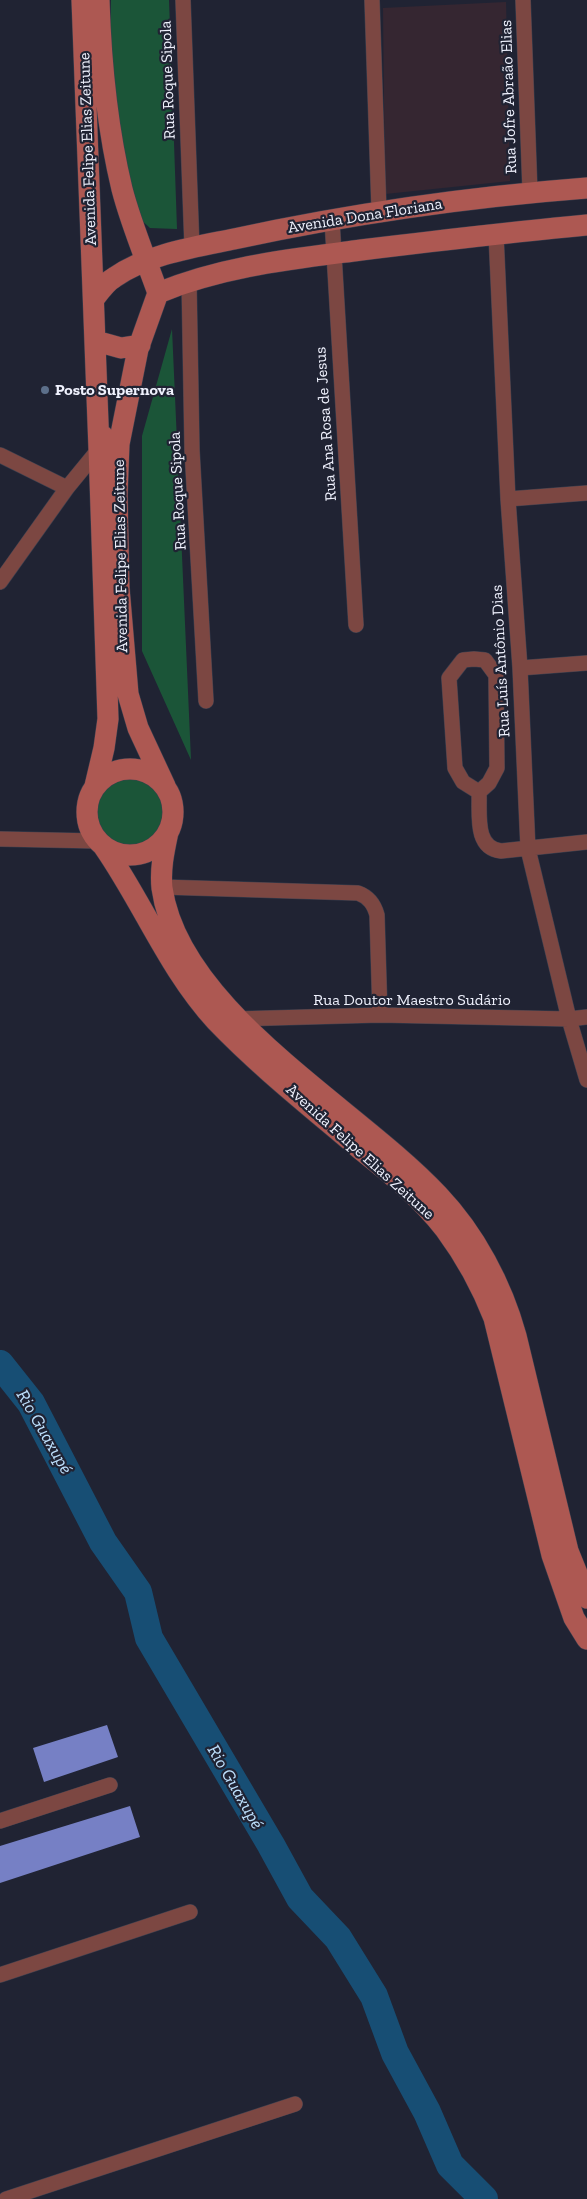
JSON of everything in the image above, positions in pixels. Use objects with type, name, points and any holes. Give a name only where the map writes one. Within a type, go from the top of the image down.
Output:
[{"type":"main road","name":"Avenida Felipe Elias Zeitune","points":[[82,0],[96,341],[108,719],[104,748],[95,786]]},
{"type":"main road","name":"Avenida Felipe Elias Zeitune","points":[[99,0],[101,59],[116,160],[133,226],[158,293],[139,347],[119,444],[117,466],[123,642],[132,712],[143,741],[166,786]]},
{"type":"main road","name":"Avenida Dona Floriana","points":[[94,299],[114,277],[147,262],[192,248],[379,212],[530,192],[587,188]]},
{"type":"main road","name":"Avenida Dona Floriana","points":[[158,293],[189,280],[248,266],[496,234],[587,225]]},
{"type":"main road","points":[[96,341],[121,348],[139,347],[99,449]]},
{"type":"main road","points":[[130,768],[150,773],[166,786],[173,806],[173,814],[168,832],[156,846],[140,854],[121,854],[100,844],[88,824],[86,815],[90,795],[95,786],[110,773],[130,768]]},
{"type":"main road","name":"Avenida Felipe Elias Zeitune","points":[[168,832],[162,858],[162,887],[169,916],[188,955],[218,999],[227,1020],[419,1176],[454,1215],[491,1272],[509,1309],[568,1551],[587,1598]]},
{"type":"main road","name":"Avenida Felipe Elias Zeitune","points":[[100,844],[122,873],[171,958],[227,1020],[310,1106],[410,1192],[445,1229],[460,1252],[484,1292],[494,1318],[552,1556],[580,1614],[587,1639]]},
{"type":"street","name":"Rua Roque Sipola","points":[[183,0],[192,248]]},
{"type":"street","points":[[372,0],[379,212]]},
{"type":"street","name":"Rua Jofre Abraão Elias","points":[[523,0],[530,192]]},
{"type":"street","name":"Rua Ana Rosa de Jesus","points":[[332,220],[356,625]]},
{"type":"street","name":"Rua Luís Antônio Dias","points":[[496,234],[508,499],[520,668],[528,849],[569,1019],[587,1080]]},
{"type":"street","name":"Rua Roque Sipola","points":[[189,280],[192,450],[206,700]]},
{"type":"street","points":[[0,582],[67,488],[99,449]]},
{"type":"street","points":[[0,455],[67,488]]},
{"type":"street","points":[[508,499],[587,493]]},
{"type":"street","points":[[474,659],[485,660],[496,675],[496,768],[489,783],[479,792],[463,782],[455,768],[448,678],[463,660],[474,659]]},
{"type":"street","points":[[520,668],[587,663]]},
{"type":"street","points":[[479,792],[482,839],[485,844],[501,851],[587,842]]},
{"type":"street","points":[[0,839],[100,844]]},
{"type":"street","points":[[162,887],[358,893],[365,896],[374,905],[377,916],[380,1015]]},
{"type":"street","name":"Rua Doutor Maestro Sudário","points":[[227,1020],[380,1015],[569,1019],[587,1017]]},
{"type":"street","points":[[0,1821],[110,1785]]},
{"type":"street","points":[[0,1975],[190,1912]]},
{"type":"street","points":[[6,2199],[295,2104]]},
{"type":"shaded area","points":[[506,2],[510,181],[385,194],[383,8]]},
{"type":"green space","points":[[111,0],[169,0],[177,229],[150,228],[138,217],[121,136],[111,52]]},
{"type":"green space","points":[[172,329],[191,760],[142,651],[142,436]]},
{"type":"green space","points":[[137,776],[156,786],[164,798],[166,812],[164,826],[156,838],[144,846],[123,848],[104,838],[96,826],[94,805],[104,786],[116,778]]},
{"type":"building","points":[[107,1725],[118,1757],[44,1782],[33,1748]]},
{"type":"building","points":[[130,1806],[140,1837],[0,1883],[0,1846]]},
{"type":"waterway","name":"Rio Guaxupé","points":[[0,1364],[31,1403],[103,1542],[138,1592],[149,1638],[271,1845],[300,1898],[338,1938],[374,1996],[395,2053],[427,2112],[450,2165],[484,2199]]},
{"type":"place","name":"Posto Supernova","points":[[45,390]]}]
